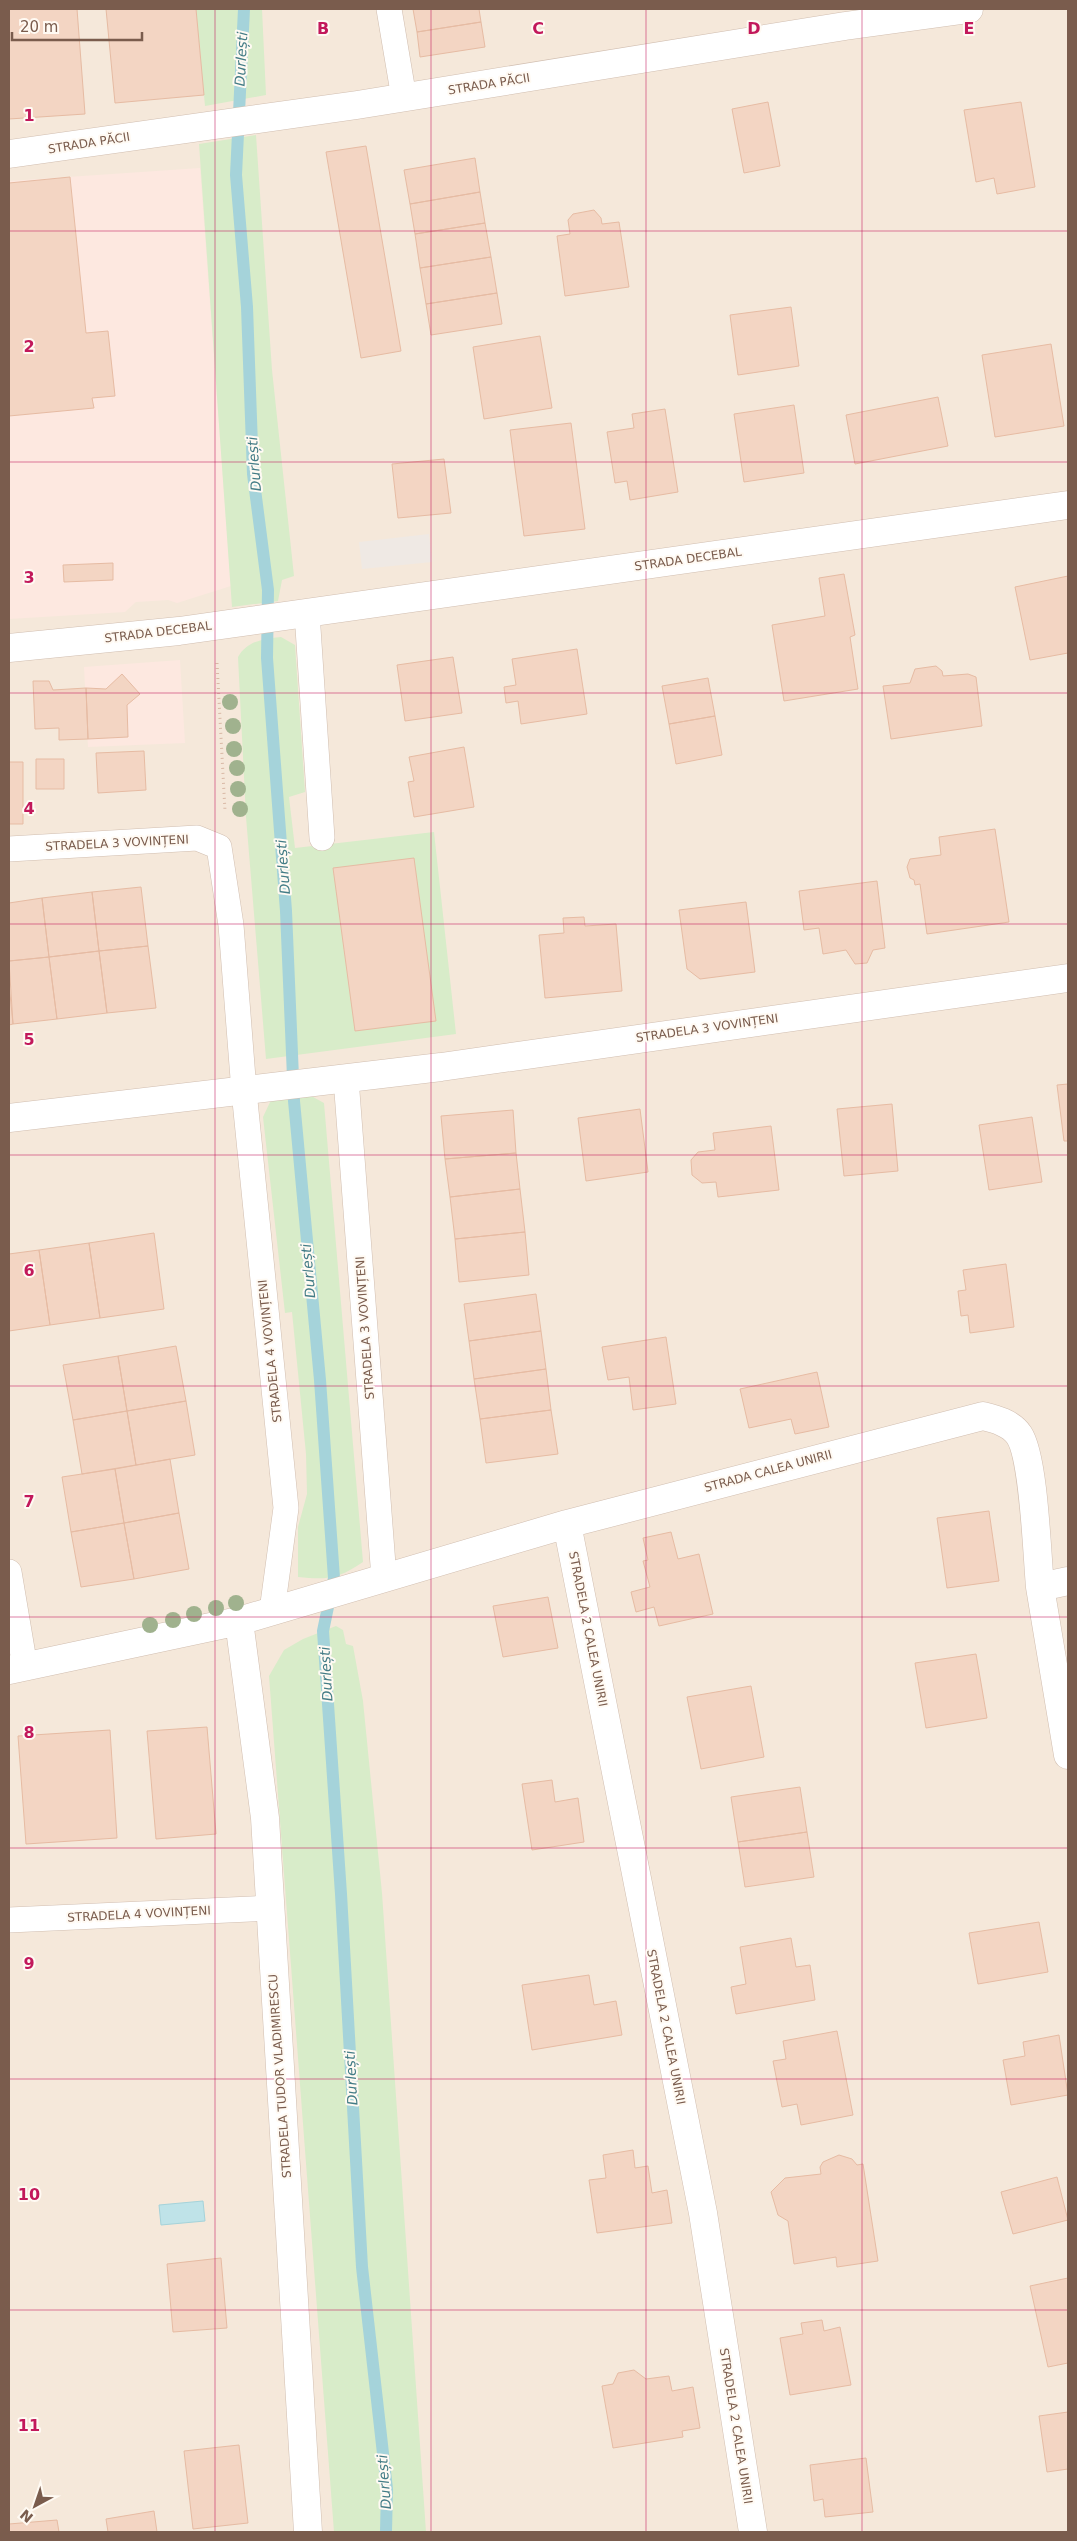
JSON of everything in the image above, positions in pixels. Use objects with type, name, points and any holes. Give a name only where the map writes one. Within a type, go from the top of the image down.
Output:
[{"type":"street","name":"STRADA PĂCII","points":[[9,154],[404,98],[836,28],[969,9]]},
{"type":"street","name":"STRADA DECEBAL","points":[[9,648],[302,614],[1068,505]]},
{"type":"street","name":"STRADELA 3 VOVINȚENI","points":[[9,1118],[441,1067],[1068,978]]},
{"type":"street","name":"STRADA CALEA UNIRII","points":[[272,1611],[567,1524],[966,1418],[982,1416],[1001,1420],[1019,1434],[1029,1466],[1040,1587],[1068,1755]]},
{"type":"street","name":"STRADELA 2 CALEA UNIRII","points":[[567,1524],[703,2213],[753,2532]]},
{"type":"street","points":[[1040,1587],[1068,1581]]},
{"type":"street","points":[[17,1668],[239,1621],[272,1611]]},
{"type":"street","name":"STRADELA TUDOR VLADIMIRESCU","points":[[239,1621],[265,1818],[308,2532]]},
{"type":"lane","points":[[389,9],[404,98]]},
{"type":"lane","points":[[302,614],[322,838]]},
{"type":"lane","name":"STRADELA 3 VOVINȚENI","points":[[9,849],[197,838],[219,846]]},
{"type":"lane","points":[[219,846],[254,1090]]},
{"type":"lane","name":"STRADELA 3 VOVINȚENI","points":[[334,1080],[384,1578]]},
{"type":"lane","name":"STRADELA 4 VOVINȚENI","points":[[254,1090],[286,1508],[272,1611]]},
{"type":"lane","points":[[9,1572],[17,1668]]},
{"type":"lane","name":"STRADELA 4 VOVINȚENI","points":[[9,1920],[270,1908]]},
{"type":"path","points":[[219,846],[226,806],[226,624]]},
{"type":"shaded area","points":[[9,9],[1068,9],[1068,2532],[9,2532]]},
{"type":"shaded area","points":[[200,168],[231,586],[177,603],[168,600],[136,602],[125,612],[9,619],[9,181]]},
{"type":"shaded area","points":[[429,534],[432,562],[362,569],[359,542]]},
{"type":"shaded area","points":[[180,660],[185,743],[88,747],[84,667]]},
{"type":"green space","points":[[196,9],[262,9],[266,95],[205,106]]},
{"type":"green space","points":[[256,135],[272,370],[294,576],[282,580],[278,601],[232,607],[199,144]]},
{"type":"green space","points":[[281,637],[295,645],[305,792],[289,797],[295,848],[434,832],[456,1034],[266,1059],[246,817],[238,657],[251,644]]},
{"type":"green space","points":[[304,1092],[324,1103],[363,1562],[339,1575],[325,1578],[298,1577],[298,1527],[307,1494],[306,1454],[292,1312],[285,1313],[263,1117],[271,1100]]},
{"type":"green space","points":[[336,1626],[343,1630],[346,1644],[353,1646],[363,1701],[382,1893],[426,2532],[334,2532],[269,1676],[284,1650],[303,1639]]},
{"type":"water","points":[[203,2201],[205,2221],[161,2225],[159,2205]]},
{"type":"building","points":[[9,9],[77,9],[85,114],[9,119]]},
{"type":"building","points":[[106,9],[196,9],[204,95],[115,103]]},
{"type":"building","points":[[413,9],[479,9],[481,22],[417,32]]},
{"type":"building","points":[[481,22],[485,47],[420,57],[417,32]]},
{"type":"building","points":[[768,102],[780,166],[744,173],[732,109]]},
{"type":"building","points":[[1021,102],[1035,187],[997,194],[994,178],[976,182],[964,110]]},
{"type":"building","points":[[366,146],[401,351],[361,358],[326,152]]},
{"type":"building","points":[[475,158],[480,192],[410,204],[404,170]]},
{"type":"building","points":[[70,177],[86,333],[108,331],[115,396],[92,398],[94,408],[9,416],[9,183]]},
{"type":"building","points":[[480,192],[485,223],[415,234],[410,204]]},
{"type":"building","points":[[594,210],[601,218],[602,224],[619,222],[629,287],[565,296],[557,236],[570,234],[568,220],[573,214]]},
{"type":"building","points":[[485,223],[491,257],[420,268],[415,234]]},
{"type":"building","points":[[491,257],[497,293],[426,304],[420,268]]},
{"type":"building","points":[[497,293],[502,324],[431,335],[426,304]]},
{"type":"building","points":[[791,307],[799,366],[738,375],[730,315]]},
{"type":"building","points":[[540,336],[552,408],[484,419],[473,347]]},
{"type":"building","points":[[1051,344],[1064,426],[995,437],[982,355]]},
{"type":"building","points":[[938,397],[948,446],[855,464],[846,415]]},
{"type":"building","points":[[794,405],[804,473],[744,482],[734,414]]},
{"type":"building","points":[[665,409],[678,492],[630,500],[627,481],[615,483],[607,432],[634,428],[632,414]]},
{"type":"building","points":[[571,423],[585,529],[524,536],[510,430]]},
{"type":"building","points":[[444,459],[451,513],[398,518],[392,464]]},
{"type":"building","points":[[113,563],[113,580],[64,582],[63,565]]},
{"type":"building","points":[[844,574],[855,635],[850,637],[858,689],[784,701],[772,625],[825,616],[819,578]]},
{"type":"building","points":[[1068,576],[1068,653],[1030,660],[1015,587]]},
{"type":"building","points":[[577,649],[587,714],[521,724],[518,701],[506,703],[504,687],[516,685],[512,659]]},
{"type":"building","points":[[453,657],[462,713],[405,721],[397,665]]},
{"type":"building","points":[[936,666],[942,671],[943,676],[968,674],[976,677],[982,726],[891,739],[883,686],[910,683],[915,669]]},
{"type":"building","points":[[122,674],[140,694],[127,705],[128,737],[88,739],[86,688],[106,689]]},
{"type":"building","points":[[708,678],[715,716],[669,724],[662,686]]},
{"type":"building","points":[[33,681],[49,681],[53,690],[86,688],[88,739],[59,740],[59,728],[35,729]]},
{"type":"building","points":[[715,716],[722,755],[676,764],[669,724]]},
{"type":"building","points":[[464,747],[474,807],[414,817],[408,782],[414,781],[409,757]]},
{"type":"building","points":[[144,751],[146,790],[98,793],[96,753]]},
{"type":"building","points":[[36,759],[64,759],[64,789],[36,789]]},
{"type":"building","points":[[9,762],[23,762],[23,824],[9,824]]},
{"type":"building","points":[[995,829],[1009,922],[927,934],[920,884],[915,885],[914,880],[910,878],[907,867],[910,859],[941,855],[939,837]]},
{"type":"building","points":[[414,858],[436,1021],[355,1031],[333,868]]},
{"type":"building","points":[[877,881],[885,948],[873,950],[867,963],[855,964],[846,950],[823,954],[819,928],[804,930],[799,891]]},
{"type":"building","points":[[141,887],[148,946],[99,951],[92,892]]},
{"type":"building","points":[[92,892],[99,951],[49,957],[42,898]]},
{"type":"building","points":[[42,898],[49,957],[9,961],[9,903]]},
{"type":"building","points":[[746,902],[755,972],[700,979],[687,969],[679,910]]},
{"type":"building","points":[[584,917],[585,926],[616,924],[622,991],[545,998],[539,935],[564,933],[563,918]]},
{"type":"building","points":[[148,946],[156,1008],[107,1013],[99,951]]},
{"type":"building","points":[[99,951],[107,1013],[57,1019],[49,957]]},
{"type":"building","points":[[49,957],[57,1019],[13,1024],[9,961]]},
{"type":"building","points":[[9,984],[13,1024],[9,1025]]},
{"type":"building","points":[[1068,1084],[1068,1141],[1064,1141],[1057,1085]]},
{"type":"building","points":[[892,1104],[898,1171],[844,1176],[837,1109]]},
{"type":"building","points":[[640,1109],[648,1172],[586,1181],[578,1118]]},
{"type":"building","points":[[513,1110],[516,1153],[445,1159],[441,1116]]},
{"type":"building","points":[[1032,1117],[1042,1182],[989,1190],[979,1125]]},
{"type":"building","points":[[771,1126],[779,1190],[718,1197],[716,1182],[702,1183],[692,1175],[691,1160],[698,1152],[715,1150],[713,1133]]},
{"type":"building","points":[[516,1153],[520,1189],[450,1197],[445,1159]]},
{"type":"building","points":[[520,1189],[525,1232],[455,1239],[450,1197]]},
{"type":"building","points":[[525,1232],[529,1275],[459,1282],[455,1239]]},
{"type":"building","points":[[154,1233],[164,1309],[100,1318],[89,1243]]},
{"type":"building","points":[[89,1243],[100,1318],[50,1325],[39,1250]]},
{"type":"building","points":[[39,1250],[50,1325],[9,1331],[9,1254]]},
{"type":"building","points":[[1006,1264],[1014,1327],[970,1333],[968,1315],[961,1316],[958,1291],[966,1290],[963,1270]]},
{"type":"building","points":[[536,1294],[541,1331],[469,1341],[464,1304]]},
{"type":"building","points":[[541,1331],[546,1369],[474,1379],[469,1341]]},
{"type":"building","points":[[666,1337],[676,1404],[633,1410],[629,1377],[608,1380],[602,1347]]},
{"type":"building","points":[[176,1346],[186,1401],[127,1411],[118,1356]]},
{"type":"building","points":[[118,1356],[127,1411],[73,1420],[63,1365]]},
{"type":"building","points":[[546,1369],[551,1410],[480,1419],[474,1379]]},
{"type":"building","points":[[817,1372],[829,1427],[795,1434],[791,1419],[749,1428],[740,1389]]},
{"type":"building","points":[[186,1401],[195,1455],[136,1465],[127,1411]]},
{"type":"building","points":[[551,1410],[558,1454],[486,1463],[480,1419]]},
{"type":"building","points":[[127,1411],[136,1465],[82,1474],[73,1420]]},
{"type":"building","points":[[170,1459],[179,1513],[124,1523],[115,1469]]},
{"type":"building","points":[[115,1469],[124,1523],[71,1532],[62,1477]]},
{"type":"building","points":[[989,1511],[999,1581],[947,1588],[937,1518]]},
{"type":"building","points":[[179,1513],[189,1569],[134,1579],[124,1523]]},
{"type":"building","points":[[124,1523],[134,1579],[81,1587],[71,1532]]},
{"type":"building","points":[[671,1532],[678,1559],[699,1554],[713,1614],[659,1626],[654,1607],[636,1612],[631,1592],[650,1587],[643,1561],[648,1560],[643,1538]]},
{"type":"building","points":[[548,1597],[558,1648],[503,1657],[493,1606]]},
{"type":"building","points":[[976,1654],[987,1718],[926,1728],[915,1663]]},
{"type":"building","points":[[751,1686],[764,1757],[701,1769],[687,1697]]},
{"type":"building","points":[[207,1727],[216,1834],[156,1839],[147,1731]]},
{"type":"building","points":[[110,1730],[117,1838],[26,1844],[18,1736]]},
{"type":"building","points":[[552,1780],[555,1802],[578,1798],[584,1842],[532,1850],[522,1784]]},
{"type":"building","points":[[800,1787],[807,1832],[738,1842],[731,1797]]},
{"type":"building","points":[[807,1832],[814,1877],[745,1887],[738,1842]]},
{"type":"building","points":[[1039,1922],[1048,1972],[978,1984],[969,1933]]},
{"type":"building","points":[[791,1938],[796,1967],[810,1965],[815,2000],[736,2014],[731,1987],[746,1984],[740,1947]]},
{"type":"building","points":[[589,1975],[594,2005],[616,2001],[622,2035],[532,2050],[522,1985]]},
{"type":"building","points":[[837,2031],[853,2115],[801,2125],[797,2104],[782,2107],[773,2061],[786,2059],[783,2041]]},
{"type":"building","points":[[1059,2035],[1068,2095],[1011,2105],[1003,2060],[1025,2056],[1023,2042]]},
{"type":"building","points":[[633,2150],[635,2168],[648,2166],[652,2193],[667,2190],[672,2223],[597,2233],[589,2180],[606,2178],[603,2155]]},
{"type":"building","points":[[839,2155],[852,2159],[857,2165],[863,2164],[878,2261],[837,2267],[836,2257],[794,2264],[788,2221],[778,2215],[771,2192],[785,2178],[821,2174],[820,2167],[823,2162]]},
{"type":"building","points":[[1057,2177],[1068,2220],[1013,2234],[1001,2192]]},
{"type":"building","points":[[221,2258],[227,2328],[173,2332],[167,2264]]},
{"type":"building","points":[[1068,2278],[1068,2363],[1048,2367],[1030,2286]]},
{"type":"building","points":[[822,2320],[824,2331],[840,2327],[851,2385],[790,2395],[780,2338],[803,2334],[801,2323]]},
{"type":"building","points":[[634,2370],[646,2379],[669,2376],[672,2391],[693,2387],[700,2428],[682,2431],[683,2437],[613,2448],[602,2386],[613,2384],[618,2373]]},
{"type":"building","points":[[1068,2412],[1068,2469],[1047,2472],[1039,2416]]},
{"type":"building","points":[[239,2445],[248,2523],[193,2529],[184,2451]]},
{"type":"building","points":[[866,2458],[873,2512],[825,2517],[823,2499],[814,2501],[810,2465]]},
{"type":"building","points":[[154,2511],[157,2532],[108,2532],[106,2519]]},
{"type":"building","points":[[57,2520],[59,2532],[9,2532],[9,2524]]},
{"type":"waterway","name":"Durlești","points":[[244,9],[236,175],[247,307],[253,474],[268,590],[267,658],[286,911],[294,1101],[320,1380],[334,1578],[323,1631],[341,1894],[362,2267],[387,2489],[386,2532]]}]
